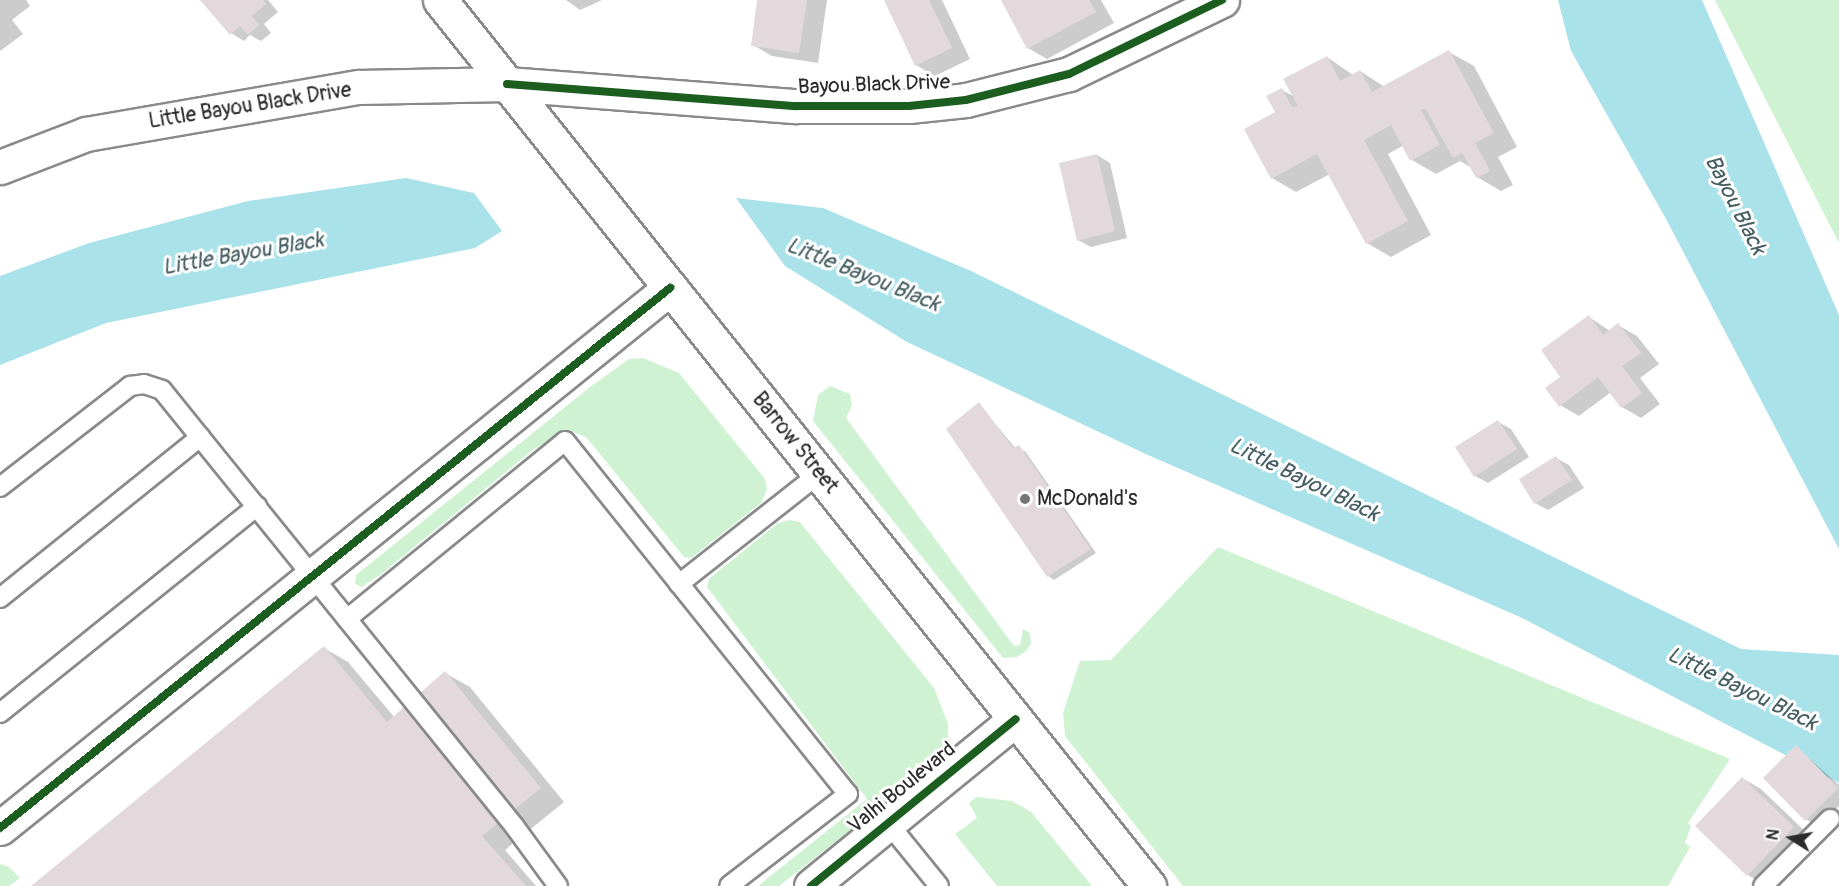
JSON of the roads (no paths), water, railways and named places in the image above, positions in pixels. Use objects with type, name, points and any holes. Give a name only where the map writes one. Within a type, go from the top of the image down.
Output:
[{"type":"street","name":"Barrow Street","points":[[440,0],[1149,886]]},
{"type":"street","name":"Bayou Black Drive","points":[[507,84],[796,106],[909,106],[943,103],[1069,74],[1222,0]]},
{"type":"street","name":"Little Bayou Black Drive","points":[[0,166],[86,134],[336,91],[507,84]]},
{"type":"street","points":[[0,828],[670,288]]},
{"type":"street","name":"Valhi Boulevard","points":[[812,886],[1016,718]]},
{"type":"lane","points":[[0,487],[130,386],[144,384],[162,390],[313,575],[558,886]]},
{"type":"lane","points":[[0,597],[200,437]]},
{"type":"lane","points":[[347,619],[565,441],[848,794],[729,886]]},
{"type":"lane","points":[[679,584],[819,474]]},
{"type":"lane","points":[[0,713],[257,506]]},
{"type":"lane","points":[[1763,886],[1830,819]]},
{"type":"lane","points":[[888,823],[939,886]]},
{"type":"water","name":"Bayou Black","points":[[1558,0],[1702,0],[1839,315],[1839,549],[1666,219],[1571,51]]},
{"type":"water","name":"Little Bayou Black","points":[[406,178],[474,193],[502,231],[475,248],[106,323],[0,365],[0,276],[89,243],[248,201]]},
{"type":"water","name":"Little Bayou Black","points":[[736,198],[823,208],[971,271],[1741,649],[1839,655],[1839,783],[1520,617],[1148,455],[907,342],[785,266]]},
{"type":"place","name":"McDonald's","points":[[1025,499]]}]
